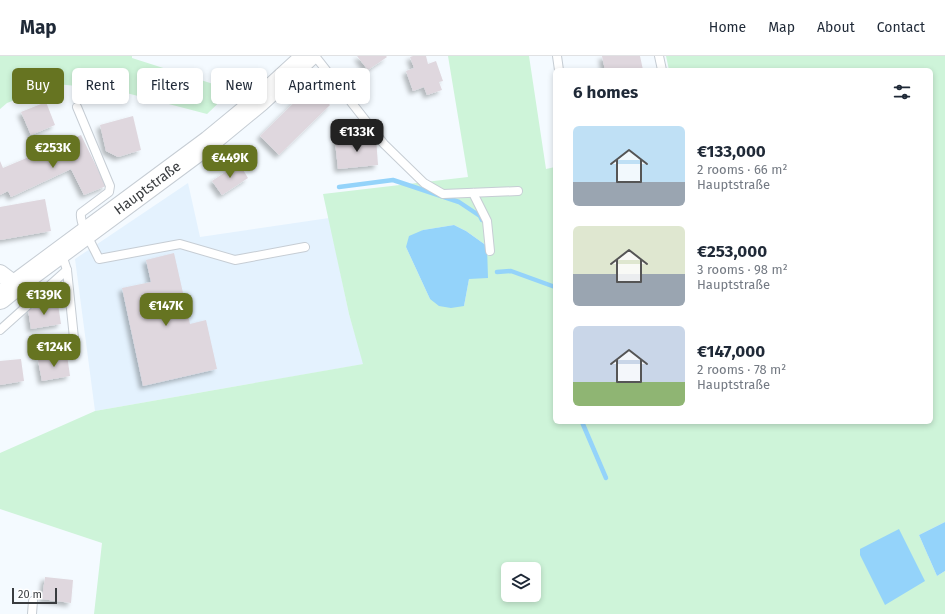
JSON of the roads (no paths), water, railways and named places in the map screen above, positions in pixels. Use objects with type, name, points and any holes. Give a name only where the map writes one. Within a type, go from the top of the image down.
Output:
[{"type":"main road","name":"Hauptstraße","points":[[5,285],[64,261],[86,234],[208,142],[260,100],[308,56]]},
{"type":"lane","points":[[315,56],[384,144],[424,183],[443,194],[518,191]]},
{"type":"lane","points":[[557,56],[559,68]]},
{"type":"lane","points":[[659,56],[662,68]]},
{"type":"lane","points":[[77,107],[110,186],[109,192],[81,213],[80,216],[86,234],[99,259],[180,244],[235,260],[305,247]]},
{"type":"lane","points":[[473,193],[487,221],[490,251]]},
{"type":"lane","points":[[0,330],[64,261]]},
{"type":"lane","points":[[64,261],[75,348]]},
{"type":"lane","points":[[32,614],[33,601]]},
{"type":"water","points":[[454,225],[466,231],[487,246],[488,278],[469,279],[464,306],[451,308],[439,306],[430,299],[406,247],[409,236],[423,230]]},
{"type":"water","points":[[945,522],[945,571],[937,576],[919,535]]},
{"type":"water","points":[[899,529],[925,581],[885,605],[860,555],[860,549]]},
{"type":"waterway","points":[[339,187],[393,180],[459,202],[480,216],[482,220]]},
{"type":"waterway","points":[[497,272],[511,271],[553,286]]},
{"type":"waterway","points":[[583,424],[606,478]]}]
